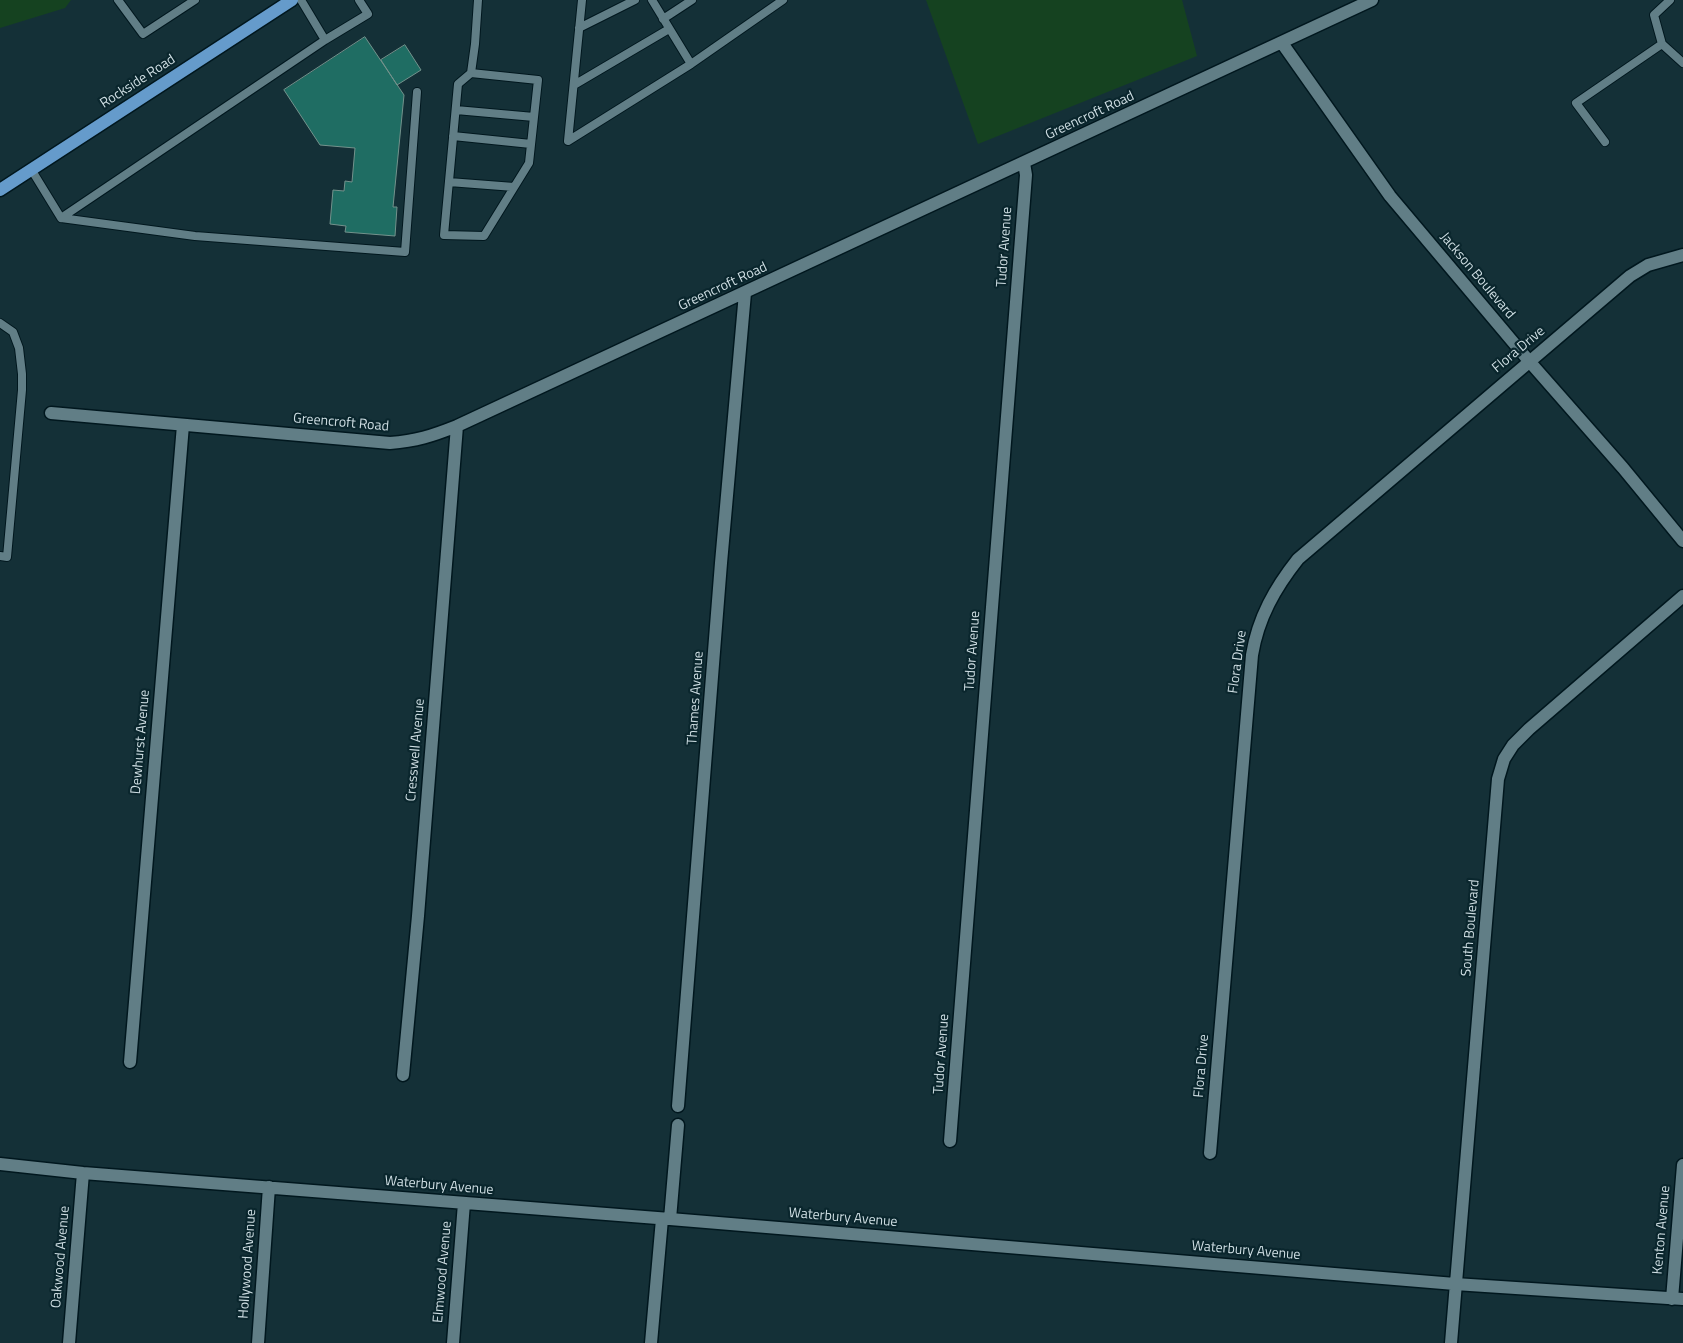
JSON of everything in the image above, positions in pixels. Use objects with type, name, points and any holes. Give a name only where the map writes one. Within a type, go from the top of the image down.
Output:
[{"type":"main road","name":"Rockside Road","points":[[0,190],[292,0]]},
{"type":"street","name":"Greencroft Road","points":[[51,413],[390,443],[428,438],[745,293],[1372,0]]},
{"type":"street","name":"Jackson Boulevard","points":[[1282,43],[1390,196],[1623,468],[1683,541]]},
{"type":"street","name":"Tudor Avenue","points":[[950,1141],[1026,175],[1024,163]]},
{"type":"street","name":"Flora Drive","points":[[1210,1153],[1252,655],[1261,618],[1280,582],[1298,559],[1630,276],[1648,265],[1683,255]]},
{"type":"street","name":"Thames Avenue","points":[[678,1106],[721,562],[745,293]]},
{"type":"street","name":"Dewhurst Avenue","points":[[130,1062],[183,424]]},
{"type":"street","name":"Cresswell Avenue","points":[[402,1075],[418,916],[457,426]]},
{"type":"street","name":"South Boulevard","points":[[1451,1343],[1498,779],[1504,759],[1513,745],[1529,729],[1683,596]]},
{"type":"street","points":[[651,1343],[678,1125]]},
{"type":"street","name":"Waterbury Avenue","points":[[0,1164],[82,1173],[1455,1284],[1677,1299]]},
{"type":"street","name":"Kenton Avenue","points":[[1677,1299],[1683,1165]]},
{"type":"street","name":"Oakwood Avenue","points":[[69,1343],[82,1173]]},
{"type":"street","name":"Hollywood Avenue","points":[[258,1343],[269,1187]]},
{"type":"street","name":"Elmwood Avenue","points":[[453,1343],[464,1203]]},
{"type":"lane","points":[[118,0],[143,34],[195,0]]},
{"type":"lane","points":[[301,0],[325,40]]},
{"type":"lane","points":[[61,218],[325,40],[368,14],[359,0]]},
{"type":"lane","points":[[471,74],[478,0]]},
{"type":"lane","points":[[582,0],[568,141],[690,64],[782,0]]},
{"type":"lane","points":[[579,28],[635,0]]},
{"type":"lane","points":[[652,0],[690,64]]},
{"type":"lane","points":[[663,19],[692,0]]},
{"type":"lane","points":[[1670,0],[1654,15],[1662,44],[1683,63]]},
{"type":"lane","points":[[574,85],[669,28]]},
{"type":"lane","points":[[1605,142],[1576,103],[1662,44]]},
{"type":"lane","points":[[471,74],[538,80],[529,163],[484,236],[444,234],[458,84],[471,74]]},
{"type":"lane","points":[[61,218],[195,236],[405,252],[417,92]]},
{"type":"lane","points":[[456,110],[534,117]]},
{"type":"lane","points":[[453,136],[531,144]]},
{"type":"lane","points":[[31,169],[61,218]]},
{"type":"lane","points":[[449,182],[514,187]]},
{"type":"lane","points":[[0,323],[13,332],[19,348],[22,390],[4,557]]},
{"type":"green space","points":[[0,0],[71,0],[65,8],[0,28]]},
{"type":"green space","points":[[926,0],[1182,0],[1197,56],[978,144]]},
{"type":"building","points":[[365,37],[404,95],[393,207],[397,207],[395,236],[345,232],[346,226],[330,224],[333,190],[344,191],[345,181],[352,182],[355,148],[320,145],[284,90]]},
{"type":"building","points":[[405,45],[421,70],[397,85],[381,60]]}]
